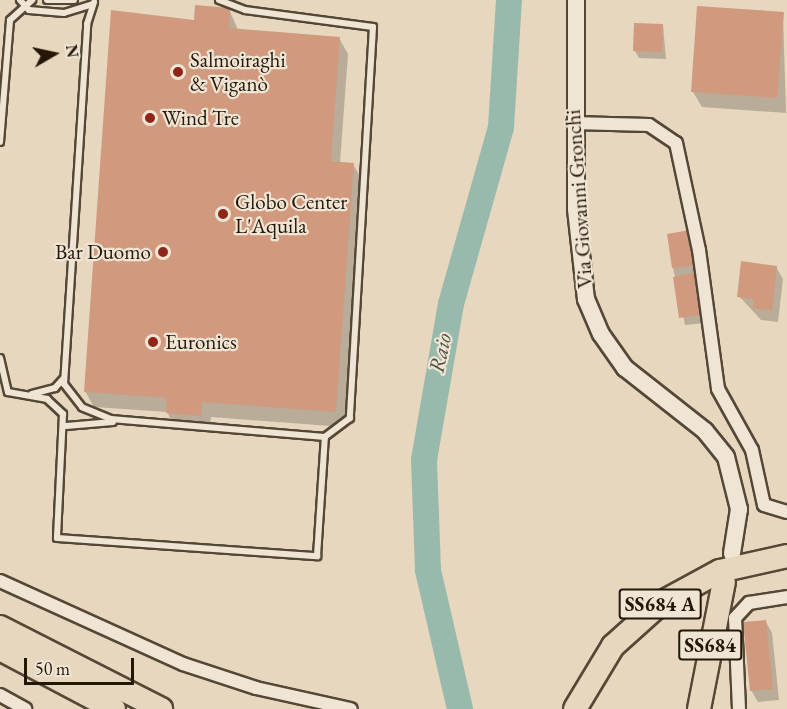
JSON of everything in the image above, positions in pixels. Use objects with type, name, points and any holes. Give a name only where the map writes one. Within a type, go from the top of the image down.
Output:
[{"type":"highway","name":"SS684 A","points":[[574,709],[613,646],[661,603],[720,571],[787,556]]},
{"type":"highway","name":"SS684","points":[[699,709],[724,582]]},
{"type":"highway","points":[[0,627],[161,709]]},
{"type":"highway","points":[[0,649],[114,709]]},
{"type":"main road","name":"Via Giovanni Gronchi","points":[[576,0],[573,123],[579,260],[589,308],[606,342],[632,376],[705,431],[726,457],[739,509],[732,553]]},
{"type":"street","points":[[573,123],[649,125],[676,143],[699,250],[718,389],[752,450],[764,505],[787,512]]},
{"type":"street","points":[[0,580],[183,664],[256,688],[351,709]]},
{"type":"street","points":[[739,709],[735,618],[749,603],[787,597]]},
{"type":"street","points":[[0,695],[25,709]]},
{"type":"lane","points":[[19,1],[32,0]]},
{"type":"lane","points":[[46,0],[74,0]]},
{"type":"lane","points":[[66,426],[71,422],[129,422],[325,437],[350,418],[373,27],[250,11],[219,0]]},
{"type":"lane","points":[[19,1],[29,10],[64,13],[95,1]]},
{"type":"lane","points":[[0,142],[14,12],[19,1]]},
{"type":"lane","points":[[22,395],[55,388],[63,379],[87,24],[95,1]]},
{"type":"lane","points":[[0,358],[8,392],[57,405],[66,426],[57,538],[317,556],[325,437]]},
{"type":"lane","points":[[63,379],[82,407],[129,422]]},
{"type":"building","name":"Globo Center L'Aquila","points":[[195,5],[230,8],[229,28],[340,37],[331,161],[354,163],[336,412],[202,402],[201,416],[166,413],[167,398],[84,392],[111,10],[194,20]]},
{"type":"building","points":[[697,6],[784,12],[777,98],[691,92]]},
{"type":"building","points":[[634,23],[663,24],[662,52],[633,51]]},
{"type":"building","points":[[690,230],[695,265],[672,268],[667,234]]},
{"type":"building","points":[[741,261],[777,266],[772,311],[753,308],[754,299],[737,297]]},
{"type":"building","points":[[694,273],[700,315],[679,318],[673,277]]},
{"type":"building","points":[[766,620],[773,689],[750,691],[743,622]]},
{"type":"waterway","name":"Raio","points":[[460,709],[428,570],[424,460],[451,304],[501,127],[509,0]]},
{"type":"place","name":"Salmoiraghi & Viganò","points":[[178,72]]},
{"type":"place","name":"Wind Tre","points":[[150,118]]},
{"type":"place","name":"Globo Center L'Aquila","points":[[223,214]]},
{"type":"place","name":"Bar Duomo","points":[[163,252]]},
{"type":"place","name":"Euronics","points":[[153,342]]}]
